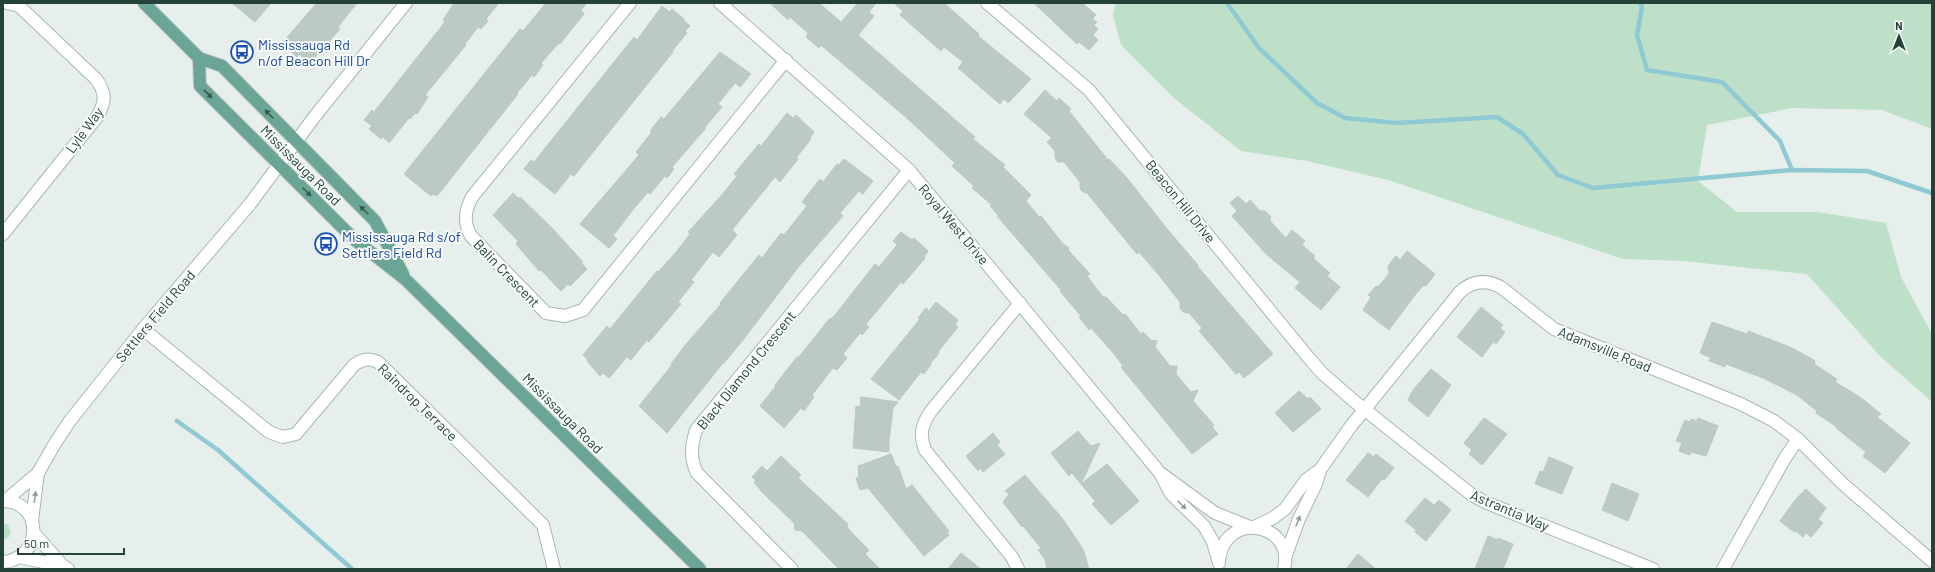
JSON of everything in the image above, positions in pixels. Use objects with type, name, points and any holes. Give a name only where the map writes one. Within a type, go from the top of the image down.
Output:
[{"type":"main road","name":"Mississauga Road","points":[[144,3],[199,58],[222,66],[375,221],[405,279]]},
{"type":"main road","name":"Mississauga Road","points":[[199,58],[200,86],[355,240],[405,279],[700,569]]},
{"type":"street","name":"Lyle Way","points":[[3,234],[96,117],[102,109],[105,99],[102,88],[90,73],[19,6],[5,3]]},
{"type":"street","points":[[280,164],[342,82],[406,3]]},
{"type":"street","name":"Balin Crescent","points":[[630,3],[472,196],[467,206],[466,223],[471,236],[546,313],[565,316],[583,310],[786,60]]},
{"type":"street","name":"Royal West Drive","points":[[720,3],[909,170],[1160,473],[1171,494],[1204,526],[1213,542],[1220,567]]},
{"type":"street","name":"Beacon Hill Drive","points":[[987,3],[1089,90],[1308,357],[1338,388],[1364,410]]},
{"type":"street","name":"Settlers Field Road","points":[[34,533],[32,520],[38,474],[69,422],[143,329],[246,209],[280,164]]},
{"type":"street","name":"Black Diamond Crescent","points":[[792,569],[697,472],[692,464],[692,442],[696,430],[909,170]]},
{"type":"street","name":"Adamsville Road","points":[[1220,567],[1220,552],[1224,543],[1231,535],[1240,529],[1252,527],[1274,518],[1285,509],[1306,480],[1320,470],[1364,410],[1460,292],[1468,285],[1477,282],[1494,284],[1502,288],[1554,329],[1741,404],[1774,421],[1798,439],[1843,484],[1932,561]]},
{"type":"street","points":[[1018,569],[1012,557],[925,450],[921,439],[921,430],[931,410],[1003,321],[1020,303]]},
{"type":"street","name":"Raindrop Terrace","points":[[143,329],[269,432],[283,437],[296,434],[354,365],[362,360],[370,359],[378,362],[384,366],[543,526],[554,569]]},
{"type":"street","name":"Astrantia Way","points":[[1364,410],[1472,495],[1653,569]]},
{"type":"street","points":[[1723,569],[1784,458],[1798,439]]},
{"type":"street","name":"Adamsville Road","points":[[1286,565],[1299,519],[1316,484],[1320,470]]},
{"type":"street","name":"Royal West Drive","points":[[1160,473],[1215,513],[1252,527],[1269,531],[1277,537],[1282,545],[1286,565]]},
{"type":"street","name":"Settlers Field Road","points":[[4,501],[38,474]]},
{"type":"street","points":[[4,501],[18,504],[32,520]]},
{"type":"street","points":[[3,562],[19,557],[30,546],[34,533]]},
{"type":"street","points":[[34,533],[66,568]]},
{"type":"street","points":[[19,557],[66,568]]},
{"type":"green space","points":[[1116,3],[1932,3],[1932,129],[1882,110],[1792,108],[1707,125],[1698,181],[1737,212],[1818,212],[1886,223],[1901,277],[1932,334],[1932,402],[1880,356],[1807,274],[1683,261],[1623,259],[1388,180],[1307,161],[1241,151],[1174,98],[1121,45],[1113,15]]},
{"type":"green space","points":[[3,523],[8,525],[11,532],[9,537],[4,540]]},
{"type":"building","points":[[232,3],[271,3],[255,22]]},
{"type":"building","points":[[317,3],[357,3],[338,27],[340,29],[310,63],[299,54],[297,57],[282,43]]},
{"type":"building","points":[[454,3],[499,3],[486,19],[488,21],[481,29],[478,27],[465,44],[466,45],[425,95],[428,97],[417,114],[415,113],[410,119],[409,118],[389,143],[383,137],[381,139],[369,129],[372,126],[364,120],[372,110],[374,112],[445,22],[443,20]]},
{"type":"building","points":[[546,3],[587,3],[581,10],[584,14],[560,44],[559,43],[541,63],[543,65],[534,77],[532,75],[517,93],[518,94],[437,196],[432,194],[431,196],[404,174],[520,29],[523,31]]},
{"type":"building","points":[[770,3],[819,3],[841,22],[858,3],[876,3],[869,12],[874,16],[858,35],[975,137],[973,139],[1005,165],[1003,167],[1031,195],[1026,201],[1039,217],[1041,216],[1063,244],[1069,248],[1068,250],[1090,274],[1087,276],[1103,297],[1106,297],[1123,315],[1125,314],[1141,334],[1143,332],[1151,340],[1157,341],[1155,346],[1156,348],[1170,366],[1177,366],[1176,374],[1191,392],[1198,390],[1193,401],[1214,425],[1212,427],[1218,434],[1192,454],[1121,367],[1123,366],[1115,355],[1091,328],[1089,330],[1079,317],[1081,316],[1060,291],[1061,290],[997,216],[998,215],[990,206],[992,205],[972,188],[974,186],[952,166],[955,163],[908,119],[821,45],[819,48],[806,37],[808,33],[790,17],[788,20]]},
{"type":"building","points":[[894,3],[944,3],[979,34],[978,36],[1031,79],[1008,103],[1004,99],[1000,104],[958,68],[963,62],[944,47],[941,51],[900,15],[903,11]]},
{"type":"building","points":[[1034,3],[1082,3],[1096,15],[1092,19],[1097,22],[1094,25],[1098,29],[1093,35],[1098,40],[1089,50],[1079,42],[1077,44]]},
{"type":"building","points":[[662,6],[670,12],[672,9],[684,19],[684,21],[690,26],[685,31],[687,33],[574,176],[571,174],[555,194],[524,169],[531,160],[534,162],[634,37],[637,40]]},
{"type":"building","points":[[720,52],[751,74],[740,87],[735,83],[718,104],[722,107],[672,167],[674,169],[667,178],[665,176],[650,194],[648,192],[631,212],[613,236],[617,239],[609,248],[580,224],[639,155],[636,152],[652,132],[650,131],[661,117],[664,119]]},
{"type":"building","points":[[1045,90],[1057,101],[1059,98],[1071,109],[1069,111],[1108,160],[1109,159],[1127,178],[1198,265],[1198,267],[1273,354],[1244,378],[1239,372],[1236,374],[1199,331],[1202,328],[1189,313],[1183,312],[1180,308],[1180,302],[1158,274],[1139,252],[1137,254],[1087,193],[1080,189],[1080,182],[1064,162],[1058,162],[1055,158],[1055,151],[1047,142],[1052,138],[1024,114]]},
{"type":"building","points":[[787,113],[793,118],[796,115],[814,132],[810,138],[811,139],[796,158],[798,159],[780,182],[775,177],[732,230],[737,235],[719,257],[713,252],[691,280],[694,282],[678,302],[681,304],[649,342],[647,340],[631,360],[627,357],[609,378],[603,373],[600,376],[583,355],[607,326],[610,329],[657,271],[658,272],[677,251],[690,234],[688,232],[737,176],[734,174],[759,144],[761,146]]},
{"type":"building","points":[[844,159],[873,181],[863,194],[859,191],[840,213],[843,216],[800,265],[743,340],[667,433],[639,406],[672,365],[671,364],[687,343],[721,304],[720,303],[759,255],[762,258],[781,233],[784,235],[807,206],[802,202],[820,179],[823,182],[837,164],[839,165]]},
{"type":"building","points":[[513,193],[519,199],[520,197],[551,227],[583,262],[581,263],[587,269],[570,286],[568,284],[561,291],[541,270],[539,271],[516,244],[518,241],[493,215]]},
{"type":"building","points":[[1238,196],[1246,204],[1250,200],[1260,211],[1265,211],[1271,217],[1270,221],[1286,238],[1292,230],[1305,241],[1302,245],[1315,256],[1313,258],[1330,273],[1327,276],[1340,287],[1321,310],[1295,288],[1300,282],[1267,255],[1232,216],[1237,211],[1230,203]]},
{"type":"building","points":[[901,232],[912,240],[914,238],[928,251],[924,257],[925,258],[903,284],[901,282],[866,324],[869,327],[862,335],[860,333],[843,354],[847,358],[837,370],[833,368],[812,395],[814,397],[804,411],[801,408],[784,428],[760,406],[797,357],[798,358],[830,318],[831,319],[835,315],[875,264],[879,267],[897,245],[893,241]]},
{"type":"building","points":[[1407,251],[1435,274],[1426,286],[1424,285],[1415,295],[1389,330],[1363,310],[1371,297],[1368,295],[1376,286],[1378,287],[1389,274],[1388,266],[1396,256],[1400,260]]},
{"type":"building","points":[[936,302],[958,320],[955,324],[958,327],[938,352],[939,353],[924,374],[921,372],[899,400],[871,379],[920,319],[918,318],[926,308],[929,311]]},
{"type":"building","points":[[1481,307],[1503,325],[1500,328],[1505,332],[1496,344],[1493,342],[1482,357],[1457,337]]},
{"type":"building","points":[[1712,322],[1747,334],[1748,331],[1790,347],[1814,360],[1814,364],[1837,379],[1835,382],[1860,397],[1881,414],[1877,417],[1910,443],[1885,473],[1863,456],[1866,452],[1836,428],[1837,427],[1816,413],[1817,411],[1797,395],[1763,378],[1726,364],[1725,367],[1709,361],[1711,358],[1700,353]]},
{"type":"building","points":[[1431,369],[1451,385],[1428,417],[1408,400],[1413,390]]},
{"type":"building","points":[[1299,391],[1308,399],[1310,397],[1321,409],[1293,432],[1275,413]]},
{"type":"building","points":[[861,397],[898,402],[893,408],[889,452],[853,448],[856,406],[860,407]]},
{"type":"building","points":[[1484,418],[1507,434],[1482,465],[1469,454],[1472,450],[1464,443]]},
{"type":"building","points":[[1698,418],[1718,426],[1706,456],[1691,452],[1690,455],[1679,451],[1682,443],[1676,441],[1685,420],[1690,422],[1691,419],[1697,421]]},
{"type":"building","points":[[1078,431],[1091,446],[1100,443],[1081,484],[1072,473],[1069,476],[1051,453]]},
{"type":"building","points":[[993,433],[1000,442],[997,445],[1005,454],[983,472],[980,468],[978,471],[966,456]]},
{"type":"building","points":[[1368,453],[1374,457],[1376,454],[1394,468],[1384,480],[1382,479],[1368,497],[1346,480]]},
{"type":"building","points":[[891,454],[896,467],[898,466],[906,489],[912,485],[949,531],[947,532],[949,535],[924,556],[868,488],[860,490],[856,478],[859,477],[858,466]]},
{"type":"building","points":[[781,456],[801,475],[798,478],[848,524],[847,527],[869,550],[865,554],[880,569],[839,569],[802,531],[795,530],[794,523],[762,492],[754,482],[756,480],[752,477],[762,466],[767,471]]},
{"type":"building","points":[[1549,457],[1573,467],[1562,494],[1535,484],[1540,471],[1543,472]]},
{"type":"building","points":[[1107,464],[1139,501],[1111,525],[1092,504],[1095,501],[1081,484]]},
{"type":"building","points":[[1025,475],[1062,518],[1083,549],[1089,569],[1047,569],[1045,559],[1038,550],[1041,548],[1023,526],[1022,527],[1003,502],[1009,494],[1005,491]]},
{"type":"building","points":[[1612,483],[1639,494],[1628,521],[1602,510]]},
{"type":"building","points":[[1806,489],[1826,508],[1818,519],[1823,523],[1811,537],[1806,533],[1803,537],[1780,521],[1795,500]]},
{"type":"building","points":[[1425,498],[1434,505],[1439,500],[1451,510],[1426,541],[1405,521]]},
{"type":"building","points":[[1488,536],[1513,544],[1503,569],[1475,569]]},
{"type":"building","points":[[961,553],[981,569],[948,569]]},
{"type":"building","points":[[1358,554],[1376,569],[1346,569]]},
{"type":"waterway","points":[[1227,3],[1259,48],[1317,103],[1345,118],[1397,123],[1497,117],[1523,134],[1558,175],[1593,188],[1792,170],[1867,171],[1932,193]]},
{"type":"waterway","points":[[1640,3],[1642,7],[1637,35],[1647,70],[1722,82],[1780,141],[1792,170]]},
{"type":"waterway","points":[[177,421],[218,450],[352,569]]},
{"type":"place","name":"Mississauga Rd n/of Beacon Hill Dr","points":[[242,52]]},
{"type":"place","name":"Mississauga Rd s/of Settlers Field Rd","points":[[326,244]]}]
